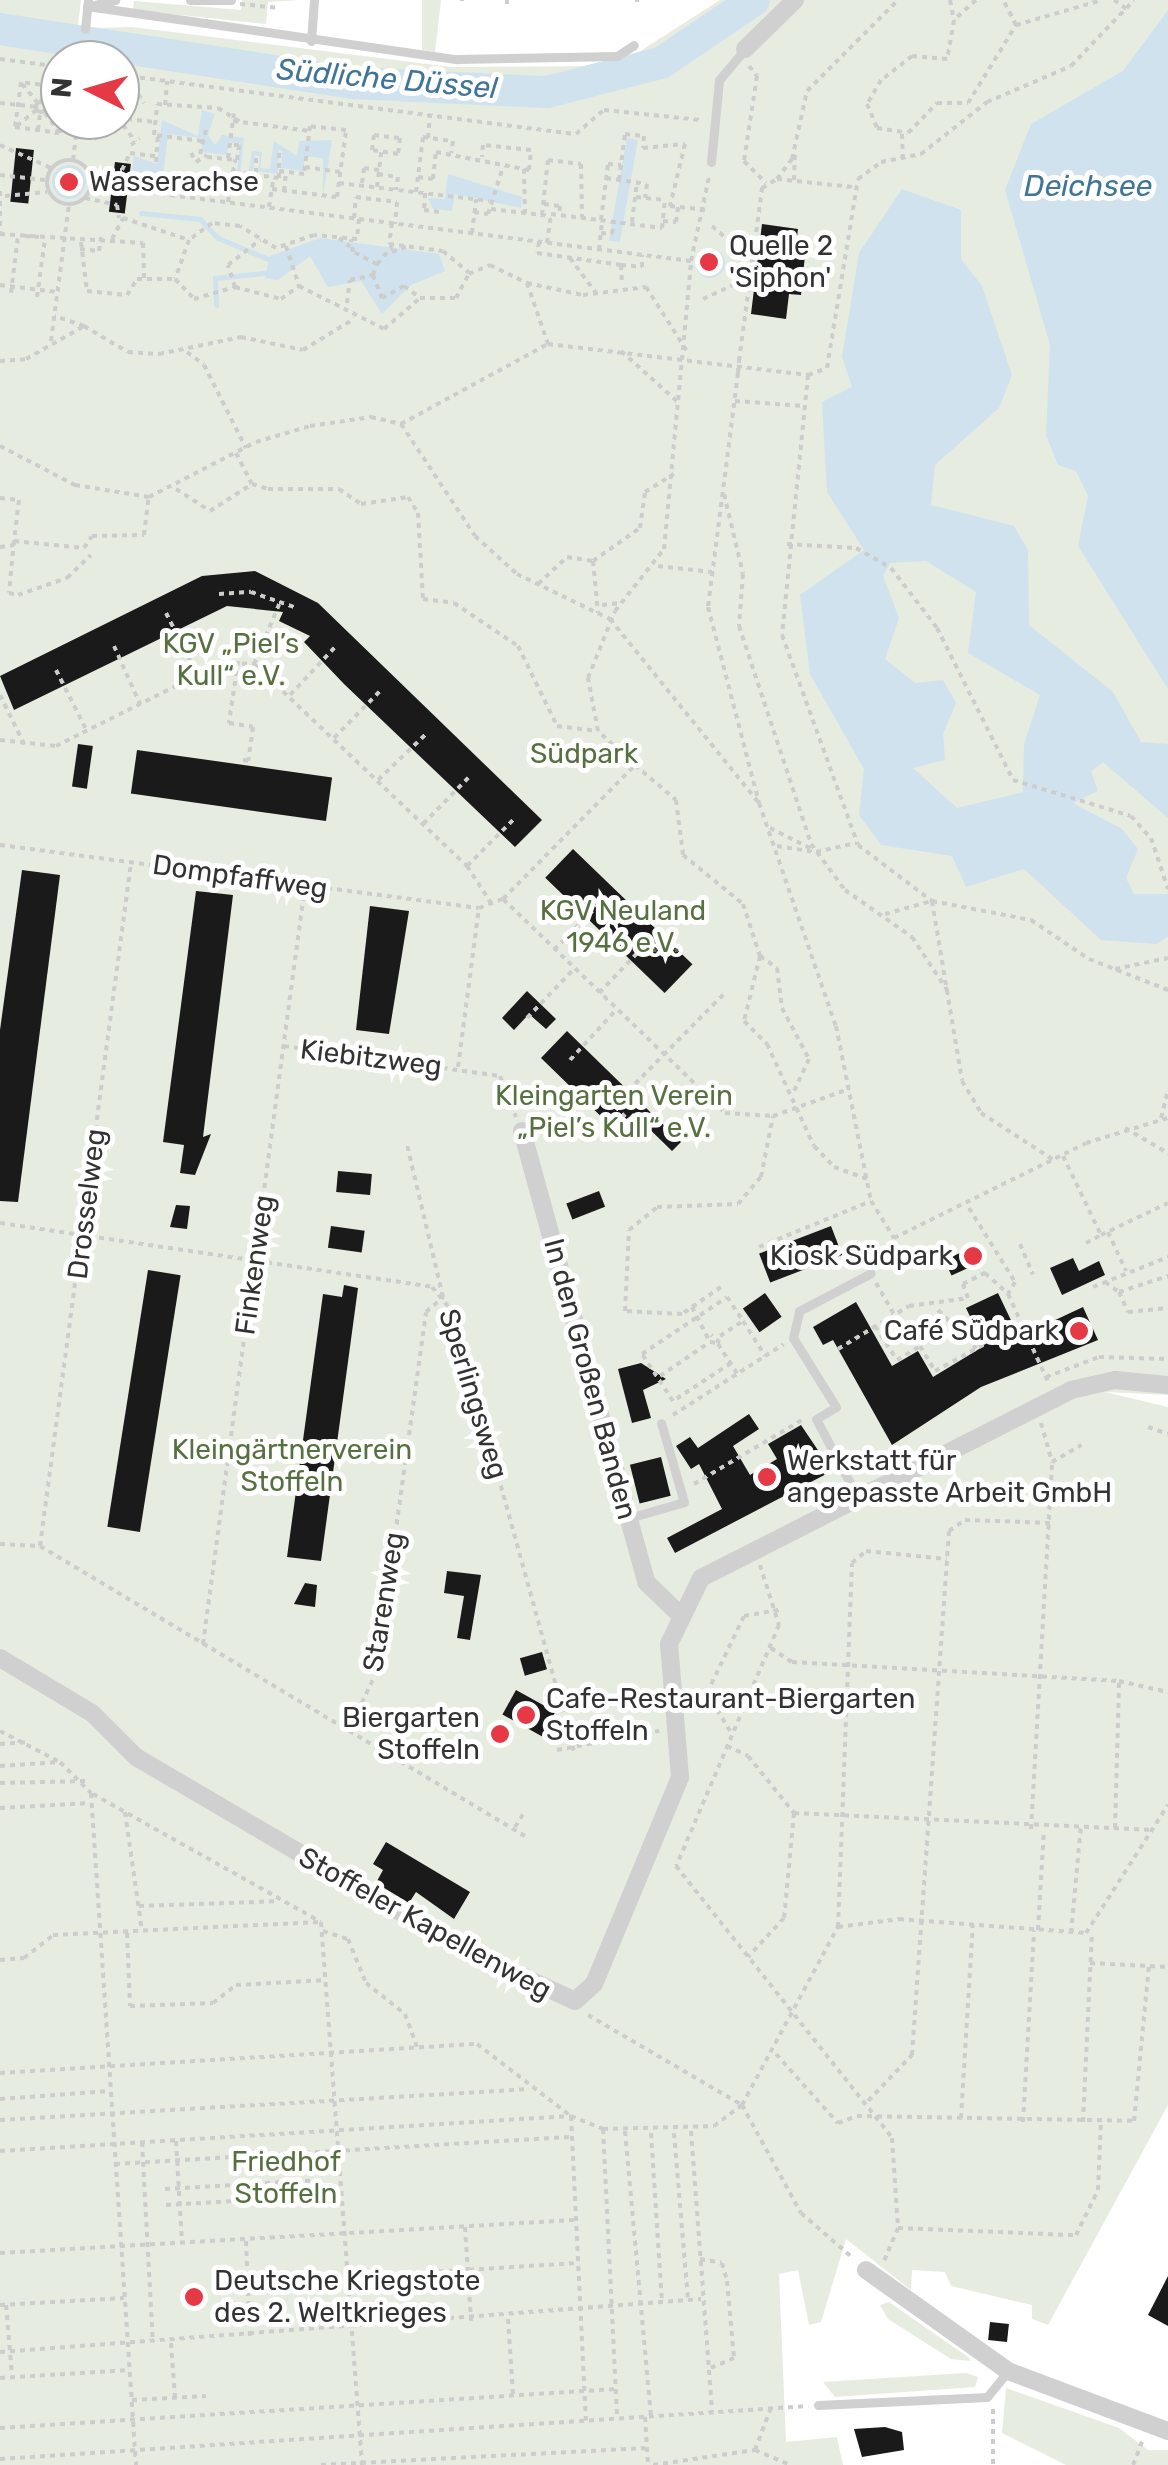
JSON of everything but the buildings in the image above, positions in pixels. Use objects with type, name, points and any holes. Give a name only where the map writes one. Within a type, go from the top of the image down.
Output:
[{"type":"street","points":[[745,55],[795,0]]},
{"type":"street","name":"In den Großen Banden","points":[[522,1131],[653,1597],[678,1613]]},
{"type":"street","points":[[575,2001],[594,1984],[680,1777],[683,1726],[670,1654],[678,1613],[701,1578],[1055,1398],[1104,1382],[1168,1385]]},
{"type":"street","name":"Stoffeler Kapellenweg","points":[[0,1658],[92,1713],[136,1757],[463,1949],[575,2001]]},
{"type":"street","points":[[870,2272],[1008,2370],[1168,2431]]},
{"type":"lane","points":[[88,3],[115,0]]},
{"type":"lane","points":[[190,0],[231,2]]},
{"type":"lane","points":[[311,42],[314,0]]},
{"type":"lane","points":[[85,30],[88,3]]},
{"type":"lane","points":[[88,3],[311,42],[457,59],[618,56],[634,45]]},
{"type":"lane","points":[[711,162],[722,72],[745,55]]},
{"type":"lane","points":[[859,1501],[816,1419],[836,1407],[792,1338],[798,1311],[871,1273]]},
{"type":"lane","points":[[629,1518],[684,1502],[661,1423]]},
{"type":"lane","points":[[818,2406],[993,2394],[1008,2370]]},
{"type":"path","points":[[794,180],[795,150],[807,92],[898,0]]},
{"type":"path","points":[[902,134],[873,125],[869,97],[906,58],[950,56],[954,20],[950,0]]},
{"type":"path","points":[[954,20],[976,0]]},
{"type":"path","points":[[1003,0],[1009,4],[1016,24]]},
{"type":"path","points":[[1009,4],[1018,0]]},
{"type":"path","points":[[968,103],[1016,24],[1102,0]]},
{"type":"path","points":[[1114,0],[1128,10]]},
{"type":"path","points":[[0,446],[75,484],[149,496],[176,488],[246,448],[342,419],[401,424],[548,344],[808,375],[827,368],[854,187],[881,162],[932,148],[974,112],[1071,66],[1134,0]]},
{"type":"path","points":[[231,2],[280,8]]},
{"type":"path","points":[[84,40],[85,30]]},
{"type":"path","points":[[745,55],[758,76],[744,161],[766,184]]},
{"type":"path","points":[[0,59],[40,64]]},
{"type":"path","points":[[140,78],[576,134],[604,110],[715,122]]},
{"type":"path","points":[[155,122],[164,105],[167,81]]},
{"type":"path","points":[[20,82],[40,84]]},
{"type":"path","points":[[15,128],[20,82]]},
{"type":"path","points":[[20,82],[40,107]]},
{"type":"path","points":[[0,103],[40,108]]},
{"type":"path","points":[[902,134],[937,103],[968,103]]},
{"type":"path","points":[[968,103],[974,112]]},
{"type":"path","points":[[164,105],[234,114],[240,122]]},
{"type":"path","points":[[15,128],[40,109]]},
{"type":"path","points":[[228,202],[237,173],[232,160],[239,146],[230,141],[234,114]]},
{"type":"path","points":[[15,128],[38,130],[40,115]]},
{"type":"path","points":[[416,192],[431,116]]},
{"type":"path","points":[[140,120],[155,122]]},
{"type":"path","points":[[233,121],[346,130],[337,197],[272,189]]},
{"type":"path","points":[[89,172],[122,170],[130,153],[156,156],[162,137],[155,122]]},
{"type":"path","points":[[200,154],[207,126]]},
{"type":"path","points":[[305,168],[310,130]]},
{"type":"path","points":[[620,180],[625,134],[644,136],[642,148],[685,144],[663,221]]},
{"type":"path","points":[[902,134],[903,158]]},
{"type":"path","points":[[374,135],[400,138],[398,154],[381,152],[372,150],[374,135]]},
{"type":"path","points":[[162,137],[202,141]]},
{"type":"path","points":[[428,138],[453,141],[451,154]]},
{"type":"path","points":[[73,160],[76,140]]},
{"type":"path","points":[[193,141],[190,162],[207,157]]},
{"type":"path","points":[[0,145],[52,168],[73,160]]},
{"type":"path","points":[[482,157],[483,145],[530,150],[524,170],[525,213]]},
{"type":"path","points":[[777,179],[795,150]]},
{"type":"path","points":[[279,152],[284,190]]},
{"type":"path","points":[[378,200],[381,152]]},
{"type":"path","points":[[418,177],[433,179],[436,152],[482,157],[503,167],[524,170]]},
{"type":"path","points":[[192,153],[232,160]]},
{"type":"path","points":[[252,175],[256,158]]},
{"type":"path","points":[[73,160],[89,172],[92,185],[85,198]]},
{"type":"path","points":[[542,215],[548,160],[567,162],[580,169],[582,218]]},
{"type":"path","points":[[711,162],[706,210],[691,261],[687,351],[674,474],[658,566],[610,620],[588,678],[598,731],[676,800],[683,854],[743,904],[760,956],[743,1017],[793,1094],[794,1106],[834,1168],[867,1179]]},
{"type":"path","points":[[599,250],[608,164],[620,165]]},
{"type":"path","points":[[489,208],[503,167]]},
{"type":"path","points":[[52,168],[47,180],[49,190],[68,204]]},
{"type":"path","points":[[237,173],[274,177],[305,168],[340,172]]},
{"type":"path","points":[[362,185],[364,168],[398,177],[396,190]]},
{"type":"path","points":[[0,175],[47,180]]},
{"type":"path","points":[[270,208],[274,177]]},
{"type":"path","points":[[606,178],[647,184],[646,198]]},
{"type":"path","points":[[854,187],[777,179],[761,191],[712,572],[710,621],[759,802],[778,846],[849,1088],[871,1201],[894,1238]]},
{"type":"path","points":[[339,182],[476,200],[490,197]]},
{"type":"path","points":[[629,224],[634,182]]},
{"type":"path","points":[[92,185],[691,261]]},
{"type":"path","points":[[49,190],[38,200],[2,193],[0,233],[64,241],[99,251],[100,237]]},
{"type":"path","points":[[426,194],[424,210],[439,212]]},
{"type":"path","points":[[351,248],[356,197],[397,202],[392,253]]},
{"type":"path","points":[[635,197],[706,210]]},
{"type":"path","points":[[68,204],[85,198],[117,205],[119,218],[112,239]]},
{"type":"path","points":[[472,234],[476,200]]},
{"type":"path","points":[[51,342],[68,204]]},
{"type":"path","points":[[543,204],[560,206],[562,215]]},
{"type":"path","points":[[474,212],[489,208],[629,224],[676,222],[678,207]]},
{"type":"path","points":[[547,243],[551,216]]},
{"type":"path","points":[[119,218],[189,240]]},
{"type":"path","points":[[601,232],[612,234],[615,222]]},
{"type":"path","points":[[174,280],[189,240],[208,226],[240,226],[260,240],[287,247],[338,237],[351,239]]},
{"type":"path","points":[[712,226],[746,254]]},
{"type":"path","points":[[12,290],[22,236]]},
{"type":"path","points":[[80,245],[100,237],[142,243],[144,280]]},
{"type":"path","points":[[338,237],[377,264]]},
{"type":"path","points":[[38,293],[42,238]]},
{"type":"path","points":[[235,287],[230,270],[260,240]]},
{"type":"path","points":[[539,242],[537,254],[642,268],[642,255]]},
{"type":"path","points":[[80,245],[85,290],[127,295],[144,280],[174,280]]},
{"type":"path","points":[[393,245],[449,254],[469,274]]},
{"type":"path","points":[[287,247],[297,264],[299,286],[322,304],[347,302]]},
{"type":"path","points":[[354,319],[347,302],[349,282],[372,275],[377,264],[406,247]]},
{"type":"path","points":[[570,258],[597,293]]},
{"type":"path","points":[[372,275],[385,299],[409,287],[420,298],[456,298],[469,274],[490,265],[527,283],[597,293],[622,284],[650,288],[687,351]]},
{"type":"path","points":[[621,265],[622,284]]},
{"type":"path","points":[[174,280],[189,298],[214,296],[235,287],[281,298],[299,286]]},
{"type":"path","points":[[702,299],[742,281]]},
{"type":"path","points":[[527,283],[548,344]]},
{"type":"path","points":[[0,285],[12,290],[57,292]]},
{"type":"path","points":[[54,316],[84,326],[133,353],[187,352],[241,336],[303,350],[354,319],[391,328],[420,298]]},
{"type":"path","points":[[0,361],[26,359],[84,326]]},
{"type":"path","points":[[621,351],[681,406]]},
{"type":"path","points":[[187,352],[204,366],[246,448]]},
{"type":"path","points":[[808,375],[787,544],[782,635],[857,842],[932,901],[970,1096],[992,1122],[1054,1160]]},
{"type":"path","points":[[734,401],[804,406]]},
{"type":"path","points":[[401,424],[475,536],[538,584],[610,620],[759,802]]},
{"type":"path","points":[[236,453],[252,484]]},
{"type":"path","points":[[538,584],[567,558],[593,561],[640,528],[646,492],[674,474]]},
{"type":"path","points":[[176,488],[210,511],[252,484],[339,489],[361,504],[408,497],[418,513],[423,599],[454,603],[518,646],[557,726],[598,731]]},
{"type":"path","points":[[724,494],[743,574],[739,626],[815,851],[845,890],[885,914],[928,956],[948,994]]},
{"type":"path","points":[[0,546],[14,543],[84,548],[92,536],[144,535],[149,496]]},
{"type":"path","points":[[0,498],[19,500],[9,593]]},
{"type":"path","points":[[787,544],[856,548],[891,568],[937,628],[1021,784],[1131,816],[1151,838],[1165,888]]},
{"type":"path","points":[[0,599],[9,593],[67,578],[91,555]]},
{"type":"path","points":[[593,561],[602,604],[598,613]]},
{"type":"path","points":[[658,566],[712,572]]},
{"type":"path","points":[[219,594],[297,608]]},
{"type":"path","points":[[254,664],[280,602]]},
{"type":"path","points":[[602,604],[621,604]]},
{"type":"path","points":[[166,613],[198,676]]},
{"type":"path","points":[[114,646],[140,704]]},
{"type":"path","points":[[290,695],[336,647]]},
{"type":"path","points":[[238,661],[229,723],[253,727],[248,761],[238,759]]},
{"type":"path","points":[[0,740],[56,746],[198,676],[238,661],[254,664],[467,866],[492,903]]},
{"type":"path","points":[[56,670],[87,731]]},
{"type":"path","points":[[334,738],[381,690]]},
{"type":"path","points":[[0,695],[24,744]]},
{"type":"path","points":[[378,780],[427,732]]},
{"type":"path","points":[[458,1069],[479,908],[502,899],[635,766]]},
{"type":"path","points":[[424,824],[470,776]]},
{"type":"path","points":[[467,866],[514,819]]},
{"type":"path","points":[[770,828],[815,851]]},
{"type":"path","points":[[778,846],[815,851],[857,842]]},
{"type":"path","name":"Dompfaffweg","points":[[0,845],[479,908]]},
{"type":"path","name":"Drosselweg","points":[[40,1546],[131,862]]},
{"type":"path","name":"Finkenweg","points":[[203,1644],[304,886]]},
{"type":"path","points":[[502,899],[725,1113],[774,1116],[849,1088]]},
{"type":"path","points":[[885,914],[932,901],[1031,920],[1116,969],[1168,990]]},
{"type":"path","points":[[554,950],[600,904]]},
{"type":"path","points":[[599,993],[646,944]]},
{"type":"path","points":[[760,956],[777,968],[782,1008],[806,1046],[808,1071],[793,1094]]},
{"type":"path","points":[[1116,969],[1168,958]]},
{"type":"path","points":[[527,1018],[574,968]]},
{"type":"path","points":[[638,1132],[614,1105],[724,994]]},
{"type":"path","points":[[570,1060],[616,1010]]},
{"type":"path","name":"Kiebitzweg","points":[[284,1046],[500,1076],[522,1131]]},
{"type":"path","points":[[1160,1118],[1168,1090]]},
{"type":"path","points":[[720,1286],[692,1307],[625,1311],[628,1230],[656,1207],[738,1204],[765,1167],[774,1116]]},
{"type":"path","points":[[894,1314],[871,1273],[894,1238],[968,1208],[1054,1160],[1125,1128],[1168,1118]]},
{"type":"path","points":[[1125,1128],[1168,1153]]},
{"type":"path","points":[[408,1146],[442,1297]]},
{"type":"path","points":[[1063,1156],[1101,1235]]},
{"type":"path","points":[[759,1246],[871,1201]]},
{"type":"path","points":[[1086,1242],[1168,1203]]},
{"type":"path","points":[[968,1208],[1015,1282],[1008,1294]]},
{"type":"path","name":"Sperlingsweg","points":[[0,1223],[432,1287],[442,1297],[528,1580],[574,1751]]},
{"type":"path","points":[[1108,1232],[1126,1271]]},
{"type":"path","points":[[1020,1244],[1033,1274]]},
{"type":"path","points":[[1093,1287],[1168,1257]]},
{"type":"path","points":[[1152,1271],[1155,1280]]},
{"type":"path","points":[[838,1349],[894,1314],[938,1308],[968,1298],[962,1284],[985,1273],[1008,1294],[1055,1398]]},
{"type":"path","points":[[1119,1292],[1168,1276]]},
{"type":"path","points":[[1104,1282],[1119,1292],[1134,1312]]},
{"type":"path","name":"Starenweg","points":[[349,1730],[376,1673],[426,1312],[442,1297]]},
{"type":"path","points":[[731,1363],[673,1401],[642,1354],[727,1298],[766,1356]]},
{"type":"path","points":[[880,1307],[887,1302]]},
{"type":"path","points":[[1129,1303],[1136,1320]]},
{"type":"path","points":[[692,1307],[737,1373]]},
{"type":"path","points":[[938,1308],[976,1348]]},
{"type":"path","points":[[1134,1312],[1168,1308]]},
{"type":"path","points":[[660,1376],[743,1321]]},
{"type":"path","points":[[875,1326],[896,1360],[920,1346],[935,1371],[983,1344]]},
{"type":"path","points":[[718,1344],[720,1336]]},
{"type":"path","points":[[661,1423],[792,1338]]},
{"type":"path","points":[[1046,1376],[1105,1356],[1168,1359]]},
{"type":"path","points":[[1031,1830],[1052,1462],[1037,1408]]},
{"type":"path","points":[[681,1491],[816,1419]]},
{"type":"path","points":[[1148,1427],[1168,1434]]},
{"type":"path","points":[[1052,1462],[1082,1446]]},
{"type":"path","points":[[868,2101],[910,2065],[947,1559],[956,1521],[1050,1523]]},
{"type":"path","points":[[0,1544],[40,1546],[526,1836]]},
{"type":"path","points":[[754,1552],[779,1610],[771,1648],[730,1731],[676,1866],[882,2120],[894,2146],[898,2228],[870,2272]]},
{"type":"path","points":[[0,2073],[477,2044],[570,2116],[603,2129],[674,2132],[725,2123],[742,2105],[775,2052],[838,1927],[846,1815],[848,1666],[857,1556],[947,1559]]},
{"type":"path","points":[[730,1731],[707,1694],[744,1616],[779,1610]]},
{"type":"path","points":[[771,1648],[792,1662],[1119,1681],[1168,1692]]},
{"type":"path","points":[[1115,1828],[1119,1681]]},
{"type":"path","points":[[557,1750],[574,1751],[683,1726]]},
{"type":"path","points":[[0,1732],[28,1742],[60,1762],[86,1781],[92,1793],[136,2465]]},
{"type":"path","points":[[0,1744],[28,1742]]},
{"type":"path","points":[[726,1746],[748,1756],[794,1814],[784,1918],[748,1957]]},
{"type":"path","points":[[0,1766],[60,1762]]},
{"type":"path","points":[[0,1783],[86,1781]]},
{"type":"path","points":[[92,1793],[320,1922],[362,2464]]},
{"type":"path","points":[[0,1808],[92,1803]]},
{"type":"path","points":[[1083,2122],[1092,1930],[1168,1805]]},
{"type":"path","points":[[125,1812],[142,1931]]},
{"type":"path","points":[[514,1829],[523,1814]]},
{"type":"path","points":[[794,1814],[1031,1830],[1081,1826],[1154,1830]]},
{"type":"path","points":[[1071,1933],[1081,1826]]},
{"type":"path","points":[[1023,2122],[1044,1830]]},
{"type":"path","points":[[139,1906],[283,1901]]},
{"type":"path","points":[[838,1927],[921,1920],[1071,1933],[1092,1930]]},
{"type":"path","points":[[0,1960],[24,1958],[53,1935],[320,1922]]},
{"type":"path","points":[[961,2119],[973,1924]]},
{"type":"path","points":[[322,1930],[348,1939],[366,1983],[405,2014],[418,2047]]},
{"type":"path","points":[[127,1932],[130,2006],[213,2003],[236,1985],[326,1980]]},
{"type":"path","points":[[1090,1963],[1168,1967]]},
{"type":"path","points":[[775,2052],[838,2123],[961,2119],[1083,2122],[1140,2117],[1148,1966]]},
{"type":"path","name":"Stoffeler Kapellenweg","points":[[575,2001],[742,2105],[801,2212],[870,2272]]},
{"type":"path","points":[[0,2120],[533,2088]]},
{"type":"path","points":[[0,2099],[110,2091]]},
{"type":"path","points":[[0,2151],[570,2116]]},
{"type":"path","points":[[570,2116],[586,2421]]},
{"type":"path","points":[[898,2228],[1076,2235],[1098,2190],[1101,2121]]},
{"type":"path","points":[[603,2129],[618,2418]]},
{"type":"path","points":[[625,2130],[638,2304],[646,2310],[647,2448],[651,2465],[697,2463],[755,2450],[790,2465]]},
{"type":"path","points":[[651,2130],[662,2302]]},
{"type":"path","points":[[692,2130],[712,2412]]},
{"type":"path","points":[[674,2132],[688,2300]]},
{"type":"path","points":[[115,2164],[572,2137]]},
{"type":"path","points":[[176,2141],[182,2242]]},
{"type":"path","points":[[142,2142],[153,2342]]},
{"type":"path","points":[[165,2189],[319,2180]]},
{"type":"path","points":[[166,2205],[320,2196]]},
{"type":"path","points":[[0,2252],[576,2220]]},
{"type":"path","points":[[464,2226],[470,2321]]},
{"type":"path","points":[[246,2241],[250,2338]]},
{"type":"path","points":[[700,2259],[722,2263],[728,2281],[734,2358],[710,2368]]},
{"type":"path","points":[[350,2277],[578,2263]]},
{"type":"path","points":[[12,2377],[3,2305],[124,2298]]},
{"type":"path","points":[[0,2352],[580,2314],[613,2304],[701,2299]]},
{"type":"path","points":[[508,2319],[513,2395]]},
{"type":"path","points":[[171,2341],[175,2398]]},
{"type":"path","points":[[0,2378],[130,2370]]},
{"type":"path","points":[[0,2428],[616,2388]]},
{"type":"path","points":[[993,2394],[993,2465]]},
{"type":"path","points":[[132,2400],[206,2396]]},
{"type":"path","points":[[0,2459],[818,2406]]},
{"type":"path","points":[[755,2450],[770,2409]]},
{"type":"path","points":[[321,2465],[647,2448]]},
{"type":"path","points":[[1132,2465],[1145,2448]]},
{"type":"green space","name":"Südpark","points":[[0,0],[81,0],[76,40],[40,40],[40,140],[140,140],[140,40],[88,40],[90,28],[132,27],[451,67],[617,66],[720,0],[1168,0],[1168,1395],[1105,1392],[1168,1407],[1168,2105],[1048,2325],[1032,2319],[1032,2305],[951,2286],[945,2272],[912,2270],[911,2290],[846,2239],[821,2322],[809,2325],[798,2270],[779,2274],[786,2442],[837,2437],[843,2465],[0,2465]]},
{"type":"green space","points":[[242,0],[299,0],[268,2],[266,24],[133,10],[134,1],[241,10]]},
{"type":"green space","points":[[422,0],[441,0],[435,52],[422,50]]},
{"type":"green space","points":[[889,2302],[971,2361],[951,2359],[888,2319],[880,2305]]},
{"type":"green space","points":[[966,2373],[978,2377],[975,2387],[835,2397],[823,2382]]},
{"type":"green space","points":[[1006,2388],[1119,2428],[1148,2450],[1168,2450],[1168,2465],[1066,2465],[1002,2433]]},
{"type":"water","name":"Deichsee","points":[[1168,10],[1168,689],[1078,546],[1088,496],[1076,471],[1058,465],[1046,435],[1050,345],[1005,190],[1031,124],[1123,71]]},
{"type":"water","points":[[202,110],[215,114],[208,135],[215,145],[222,135],[244,138],[240,176],[248,176],[252,151],[262,152],[260,168],[270,169],[274,141],[297,156],[299,141],[332,140],[323,195],[323,158],[305,156],[303,171],[281,168],[279,150],[278,174],[258,171],[260,156],[255,155],[251,187],[235,188],[240,143],[229,142],[227,155],[201,152],[202,138],[168,134],[163,176],[132,172],[134,156],[157,164],[162,120],[198,136]]},
{"type":"water","points":[[627,138],[638,140],[620,242],[609,240]]},
{"type":"water","name":"Wasserachse","points":[[69,165],[81,170],[86,182],[81,194],[69,199],[57,194],[52,182],[57,170]]},
{"type":"water","points":[[448,174],[522,197],[521,208],[455,194],[452,211],[433,209],[428,198],[445,199]]},
{"type":"water","points":[[902,189],[961,210],[961,259],[982,286],[1012,375],[999,408],[935,465],[931,505],[1014,526],[1028,550],[1029,625],[1113,692],[1141,742],[1168,744],[1168,818],[1103,762],[1091,771],[1098,791],[1073,803],[1122,829],[1138,849],[1126,878],[1134,894],[1168,894],[1168,937],[1156,944],[1101,940],[1024,869],[966,887],[952,856],[881,845],[859,815],[864,769],[810,674],[800,595],[864,550],[827,492],[822,402],[852,387],[842,357],[859,253]],"holes":[[[926,561],[976,592],[968,653],[1040,695],[1024,744],[1023,792],[957,808],[913,768],[945,760],[943,734],[956,703],[943,680],[915,683],[885,659],[899,618],[883,576],[890,563]]]},
{"type":"water","points":[[320,238],[439,254],[445,271],[411,285],[382,314],[361,281],[328,287],[310,256],[278,280],[265,278],[270,256]]},
{"type":"water","points":[[710,248],[721,252],[725,263],[721,274],[710,278],[699,274],[695,263],[699,252]]},
{"type":"waterway","name":"Südliche Düssel","points":[[0,29],[353,83],[547,92],[661,63],[754,0]]},
{"type":"waterway","points":[[141,213],[200,219],[218,238],[268,259]]},
{"type":"waterway","points":[[216,305],[215,278],[264,273]]},
{"type":"place","name":"Wasserachse","points":[[69,182]]},
{"type":"place","name":"Quelle 2 'Siphon'","points":[[709,262]]},
{"type":"place","name":"Kiosk Südpark","points":[[973,1256]]},
{"type":"place","name":"Café Südpark","points":[[1079,1331]]},
{"type":"place","name":"Werkstatt für angepasste Arbeit GmbH","points":[[767,1477]]},
{"type":"place","name":"Cafe-Restaurant-Biergarten Stoffeln","points":[[526,1715]]},
{"type":"place","name":"Biergarten Stoffeln","points":[[500,1734]]},
{"type":"place","name":"Deutsche Kriegstote des 2. Weltkrieges","points":[[194,2297]]},
{"type":"park label","name":"KGV „Piel’s Kull“ e.V.","points":[[231,660]]},
{"type":"park label","name":"KGV Neuland 1946 e.V.","points":[[623,927]]},
{"type":"park label","name":"Kleingarten Verein „Piel’s Kull“ e.V.","points":[[614,1112]]},
{"type":"park label","name":"Kleingärtnerverein Stoffeln","points":[[292,1466]]},
{"type":"park label","name":"Friedhof Stoffeln","points":[[286,2178]]}]
